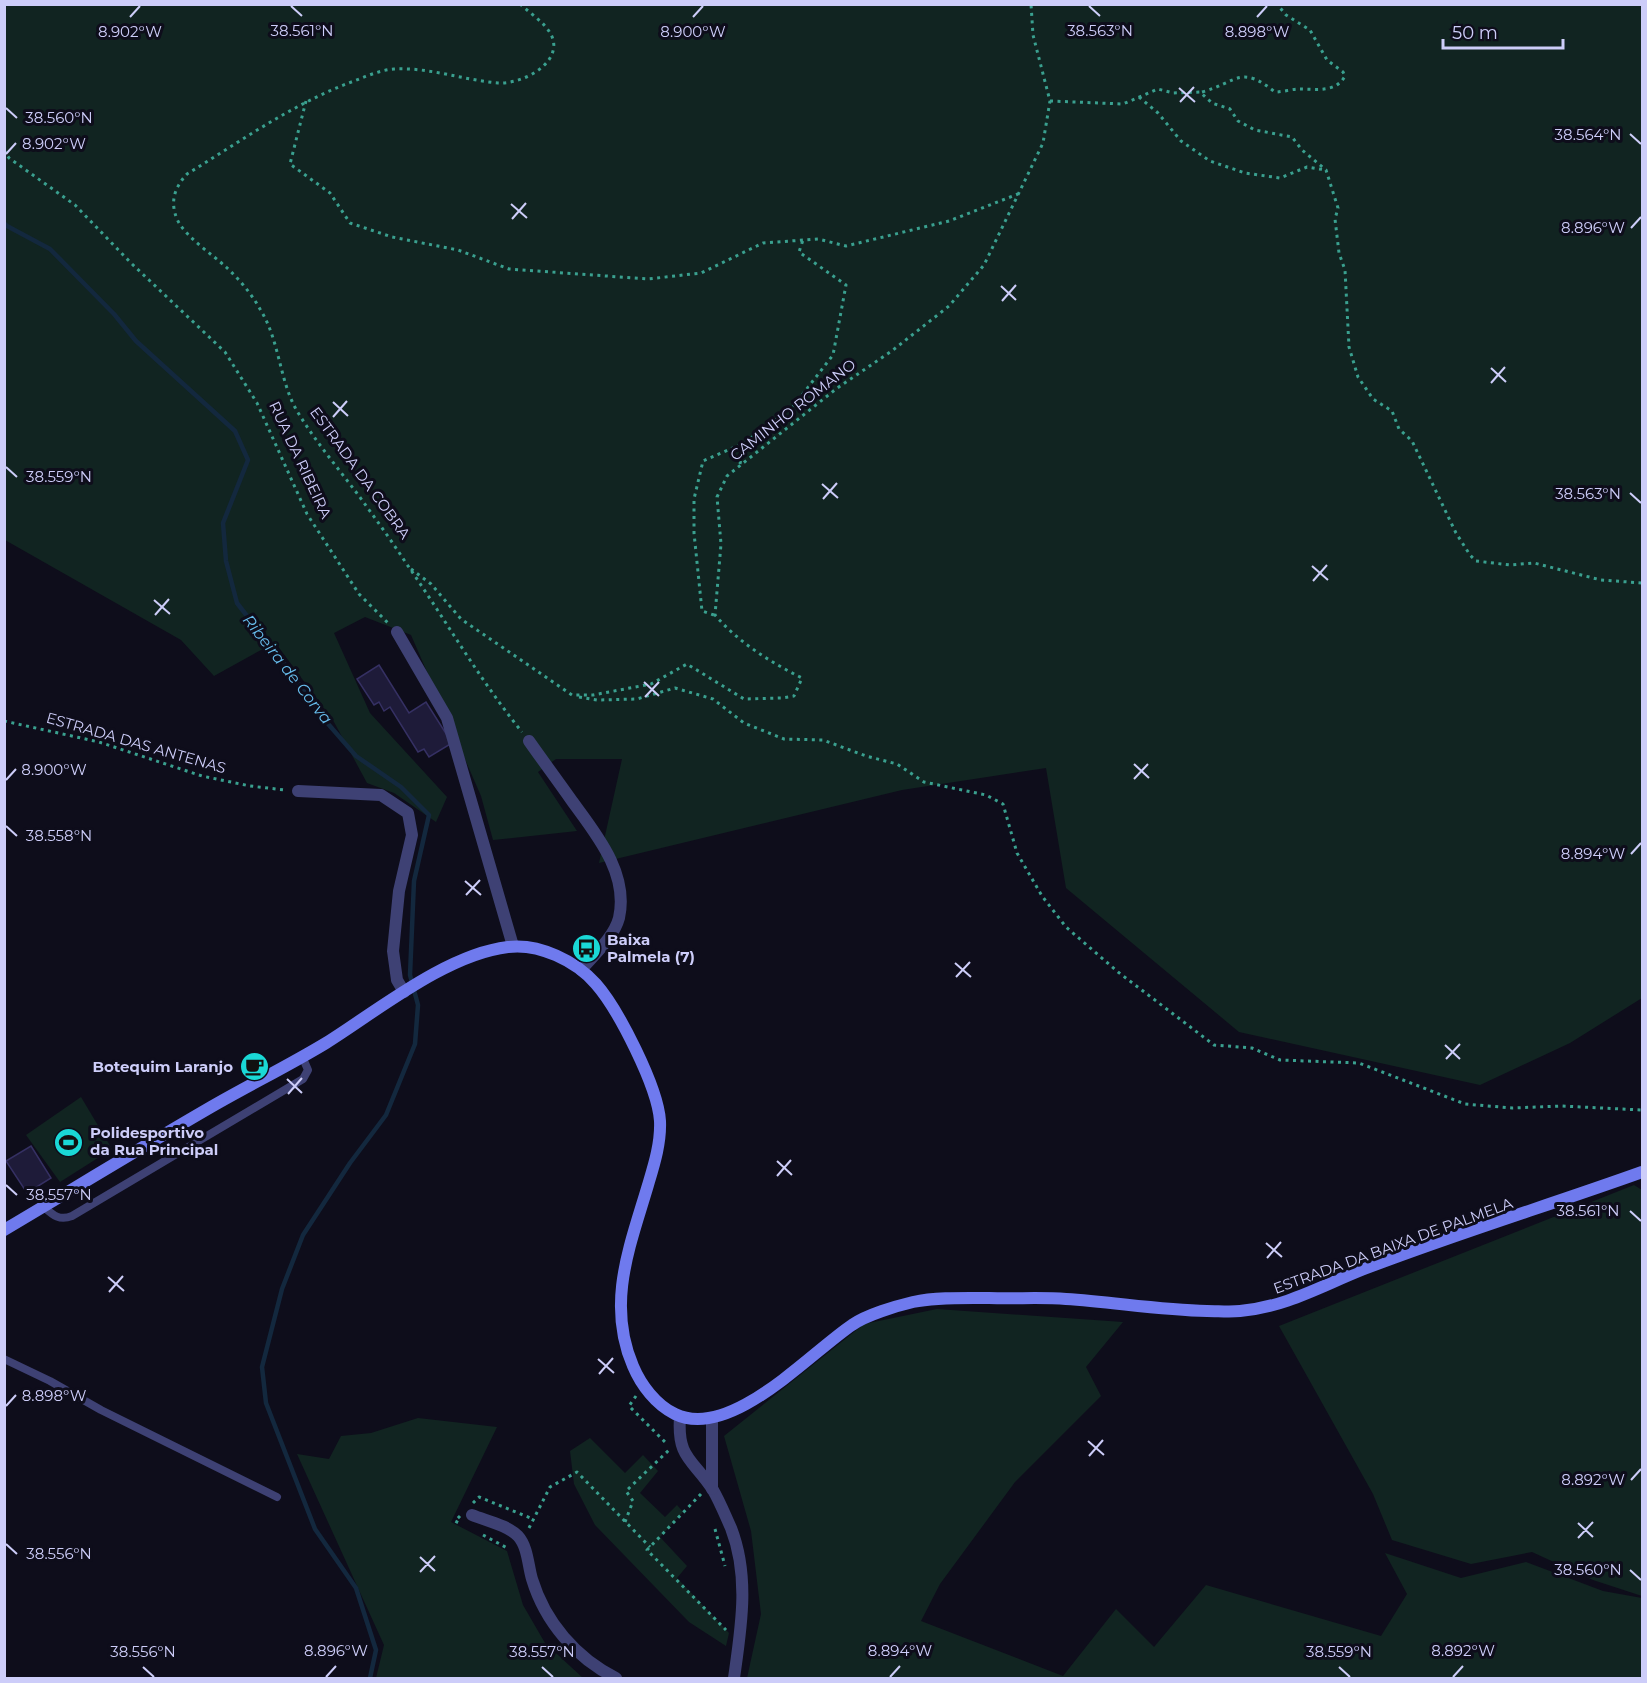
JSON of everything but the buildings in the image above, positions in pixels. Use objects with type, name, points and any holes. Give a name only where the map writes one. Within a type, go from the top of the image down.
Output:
[{"type":"street","points":[[397,632],[447,718],[497,884],[513,946]]},
{"type":"street","points":[[529,741],[603,844],[614,868],[618,886],[619,919],[609,936],[581,970]]},
{"type":"street","points":[[298,791],[381,795],[408,813],[412,835],[399,891],[393,951],[397,980],[404,992]]},
{"type":"street","points":[[4,1230],[215,1104],[303,1056],[437,972],[486,951],[513,946],[531,948],[555,955],[581,970],[595,982],[611,1004],[649,1078],[656,1099],[660,1121],[658,1143],[621,1282],[622,1331],[637,1375],[662,1406],[680,1417],[681,1444],[732,1531],[742,1575],[744,1596],[734,1678]]},
{"type":"street","name":"ESTRADA DA BAIXA DE PALMELA","points":[[680,1417],[712,1419],[726,1415],[744,1406],[857,1321],[916,1301],[974,1298],[1063,1299],[1172,1310],[1238,1312],[1287,1303],[1362,1270],[1642,1172]]},
{"type":"street","points":[[710,1495],[712,1419]]},
{"type":"street","points":[[472,1515],[512,1531],[522,1541],[538,1598],[556,1628],[579,1653],[615,1678]]},
{"type":"lane","points":[[44,1207],[60,1218],[72,1216],[199,1142],[303,1079],[308,1070],[303,1056]]},
{"type":"lane","points":[[4,1359],[277,1497]]},
{"type":"path","name":"ESTRADA DA COBRA","points":[[520,4],[548,30],[553,38],[552,54],[537,71],[518,80],[500,83],[436,72],[393,69],[356,80],[306,101],[187,174],[178,183],[173,194],[174,212],[179,223],[244,285],[261,310],[273,335],[296,409],[314,437],[411,569],[498,703],[529,741]]},
{"type":"path","name":"CAMINHO ROMANO","points":[[715,615],[721,544],[717,497],[727,476],[836,389],[893,350],[949,306],[984,265],[1043,143],[1050,101],[1033,35],[1031,4]]},
{"type":"path","points":[[1050,101],[1123,104],[1158,89],[1173,93],[1200,92],[1222,86],[1239,76],[1258,78],[1275,92],[1298,89],[1320,91],[1343,81],[1344,72],[1327,60],[1310,30],[1286,15],[1277,4]]},
{"type":"path","points":[[1200,92],[1212,103],[1230,109],[1238,121],[1255,130],[1292,137],[1302,150],[1326,170],[1338,208],[1335,219],[1339,253],[1345,270],[1349,347],[1358,377],[1373,399],[1392,411],[1399,429],[1412,441],[1456,533],[1470,555],[1476,561],[1510,565],[1534,563],[1601,580],[1642,583]]},
{"type":"path","points":[[1139,97],[1158,113],[1181,141],[1210,161],[1245,173],[1280,178],[1307,166],[1326,170]]},
{"type":"path","points":[[306,101],[290,164],[330,194],[350,223],[392,237],[458,250],[509,269],[648,279],[701,273],[764,243],[818,239],[846,246],[950,221],[1019,193]]},
{"type":"path","name":"RUA DA RIBEIRA","points":[[4,150],[9,158],[75,205],[131,263],[225,352],[257,403],[307,514],[359,594],[397,632]]},
{"type":"path","points":[[572,695],[593,695],[651,684],[687,664],[744,699],[794,696],[802,678],[729,632],[715,615],[702,611],[694,533],[694,499],[703,461],[744,443],[792,408],[833,355],[846,285],[799,252],[803,240]]},
{"type":"path","points":[[739,466],[744,443]]},
{"type":"path","points":[[411,569],[431,584],[461,620],[572,695],[597,700],[638,699],[675,688],[713,699],[744,723],[784,739],[823,740],[866,756],[897,764],[924,783],[986,795],[1003,804],[1017,853],[1042,896],[1066,927],[1118,972],[1214,1045],[1252,1048],[1280,1060],[1359,1063],[1465,1104],[1642,1110]]},
{"type":"path","name":"ESTRADA DAS ANTENAS","points":[[4,720],[99,742],[202,776],[250,786],[298,791]]},
{"type":"path","points":[[626,1522],[633,1501],[626,1491],[672,1448],[629,1406],[644,1385]]},
{"type":"path","points":[[522,1541],[550,1487],[577,1472],[650,1547]]},
{"type":"path","points":[[710,1495],[705,1490],[646,1550],[729,1633],[731,1623]]},
{"type":"path","points":[[713,1524],[728,1575]]},
{"type":"green space","points":[[5,5],[1642,5],[1642,998],[1570,1043],[1480,1085],[1239,1032],[1066,888],[1046,768],[902,790],[599,863],[622,759],[556,759],[538,772],[577,831],[493,840],[481,796],[411,635],[365,617],[334,633],[370,713],[447,797],[436,822],[394,793],[367,783],[334,722],[277,645],[261,650],[214,676],[181,640],[5,540]]},
{"type":"green space","name":"Polidesportivo da Rua Principal","points":[[81,1097],[112,1149],[60,1182],[26,1135]]},
{"type":"green space","points":[[1634,1185],[1642,1190],[1642,1596],[1593,1580],[1532,1552],[1471,1564],[1392,1540],[1373,1494],[1279,1326]]},
{"type":"green space","points":[[937,1309],[1123,1322],[1086,1367],[1101,1396],[1015,1482],[940,1584],[921,1621],[1063,1676],[1116,1609],[1154,1647],[1206,1585],[1381,1636],[1407,1594],[1385,1553],[1461,1578],[1526,1562],[1603,1591],[1642,1598],[1642,1678],[747,1678],[761,1614],[751,1531],[724,1436],[864,1324]]},
{"type":"green space","points":[[418,1418],[497,1427],[451,1522],[507,1551],[523,1605],[545,1643],[583,1678],[376,1678],[384,1645],[297,1454],[329,1459],[341,1436],[371,1433]]},
{"type":"green space","points":[[590,1438],[625,1473],[643,1455],[658,1471],[640,1493],[665,1517],[677,1505],[683,1512],[660,1537],[687,1566],[677,1578],[729,1633],[726,1646],[689,1622],[595,1525],[574,1484],[570,1451]]},
{"type":"waterway","name":"Ribeira de Corva","points":[[4,223],[50,249],[114,314],[136,341],[235,431],[248,460],[223,523],[226,561],[237,603],[323,718],[356,756],[401,787],[429,815],[414,881],[410,975],[418,1005],[415,1044],[386,1115],[350,1163],[303,1235],[282,1289],[262,1367],[266,1403],[315,1529],[356,1588],[376,1650],[370,1678]]},
{"type":"place","name":"Baixa Palmela (7)","points":[[586,949]]},
{"type":"place","name":"Botequim Laranjo","points":[[254,1067]]},
{"type":"place","name":"Polidesportivo da Rua Principal","points":[[69,1142]]}]
